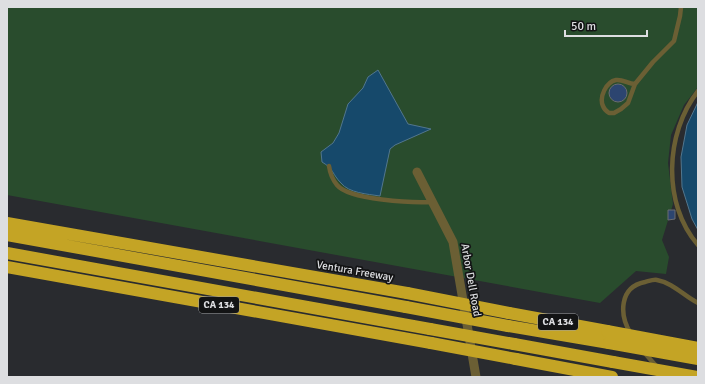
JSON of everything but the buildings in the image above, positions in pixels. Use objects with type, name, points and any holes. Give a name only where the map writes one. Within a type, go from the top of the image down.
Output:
[{"type":"highway","name":"Ventura Freeway","points":[[7,223],[407,293],[698,348]]},
{"type":"highway","points":[[7,235],[698,359]]},
{"type":"highway","points":[[7,253],[697,377]]},
{"type":"highway","name":"CA 134","points":[[7,267],[612,377]]},
{"type":"street","name":"Arbor Dell Road","points":[[417,172],[453,242],[476,377]]},
{"type":"lane","points":[[635,84],[629,84],[620,80],[614,81],[608,85],[601,102],[603,108],[609,113],[614,113],[621,110],[628,103],[635,84],[674,40],[681,7]]},
{"type":"lane","points":[[698,91],[684,115],[677,131],[672,166],[681,218],[692,238],[698,245]]},
{"type":"lane","points":[[329,166],[330,174],[337,186],[346,192],[393,201],[432,202]]},
{"type":"lane","points":[[666,377],[638,345],[625,325],[623,304],[627,293],[636,283],[656,279],[671,285],[698,303]]},
{"type":"green space","points":[[7,7],[698,7],[698,87],[684,105],[671,135],[668,163],[673,204],[662,240],[669,257],[666,274],[636,271],[600,303],[7,195]]},
{"type":"water","points":[[378,70],[408,124],[431,129],[395,145],[390,149],[380,196],[353,191],[344,186],[331,169],[322,162],[321,152],[333,143],[339,133],[348,104],[363,88],[368,77]]},
{"type":"water","points":[[698,102],[698,230],[692,219],[682,187],[681,157],[687,125]]}]
